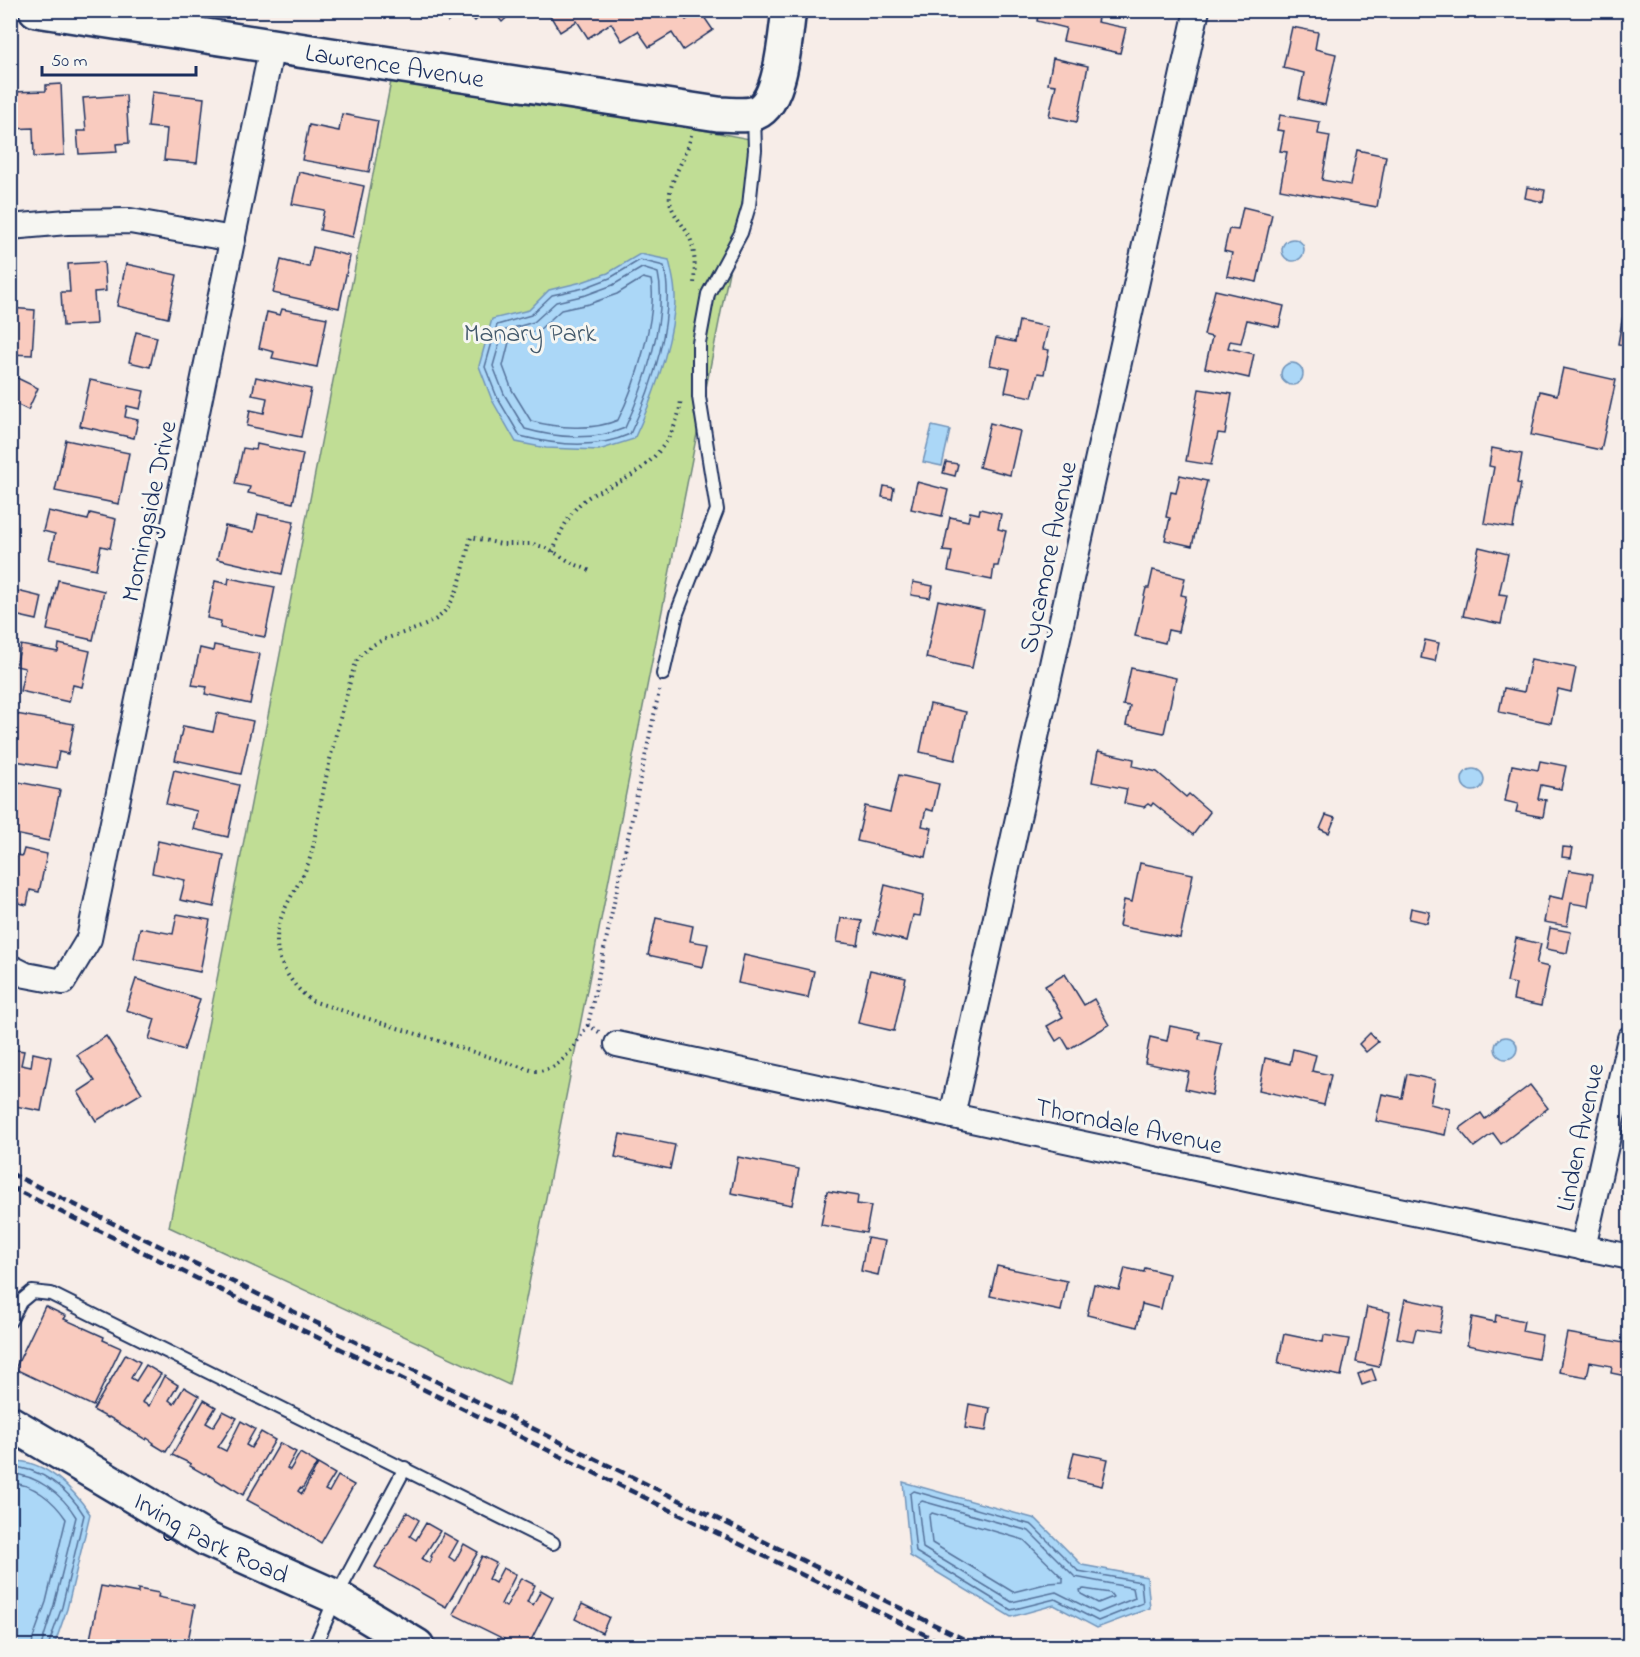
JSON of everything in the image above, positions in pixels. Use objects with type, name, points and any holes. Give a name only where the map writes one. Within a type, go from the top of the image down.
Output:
[{"type":"street","name":"Lawrence Avenue","points":[[36,10],[718,114],[754,114]]},
{"type":"street","points":[[754,114],[767,103],[778,84],[789,10]]},
{"type":"street","name":"Sycamore Avenue","points":[[952,1116],[1197,10]]},
{"type":"street","name":"Morningside Drive","points":[[10,967],[26,975],[63,982],[89,939],[272,46]]},
{"type":"street","points":[[10,227],[67,222],[130,221],[233,240]]},
{"type":"street","name":"Linden Avenue","points":[[1583,1248],[1629,1038]]},
{"type":"street","name":"Thorndale Avenue","points":[[617,1044],[1256,1181],[1629,1257]]},
{"type":"street","name":"Irving Park Road","points":[[10,1423],[206,1539],[336,1596],[417,1647]]},
{"type":"lane","points":[[663,674],[677,613],[717,510],[699,398],[699,343],[708,294],[741,233],[749,206],[755,150],[754,114]]},
{"type":"lane","points":[[10,1322],[20,1302],[32,1292],[51,1294],[553,1543]]},
{"type":"lane","points":[[315,1647],[336,1596],[405,1468]]},
{"type":"path","points":[[691,135],[685,156],[673,181],[670,201],[693,248],[694,290]]},
{"type":"path","points":[[553,552],[565,524],[581,502],[629,477],[656,455],[677,420],[681,397]]},
{"type":"path","points":[[593,572],[533,544],[501,544],[471,537],[453,599],[444,612],[426,626],[386,639],[358,660],[343,707],[310,859],[278,924],[276,943],[278,954],[290,978],[304,996],[312,1001],[534,1071],[542,1071],[558,1065],[565,1059],[588,1024],[663,674]]},
{"type":"path","points":[[588,1024],[617,1044]]},
{"type":"green space","name":"Manary Park","points":[[393,71],[755,140],[509,1385],[169,1227]]},
{"type":"water","points":[[1289,239],[1297,239],[1304,246],[1304,254],[1297,261],[1289,261],[1282,254],[1282,246]]},
{"type":"water","points":[[640,254],[669,260],[675,304],[664,360],[634,439],[599,450],[546,448],[516,442],[492,400],[479,366],[492,319],[529,310],[549,290],[608,273]]},
{"type":"water","points":[[1288,363],[1296,363],[1303,370],[1303,378],[1296,385],[1288,385],[1281,378],[1281,370]]},
{"type":"water","points":[[932,426],[950,430],[942,466],[923,462]]},
{"type":"water","points":[[1473,769],[1481,772],[1484,780],[1481,788],[1473,791],[1465,788],[1462,780],[1465,772]]},
{"type":"water","points":[[1506,1037],[1514,1040],[1517,1048],[1514,1056],[1506,1059],[1498,1056],[1495,1048],[1498,1040]]},
{"type":"water","points":[[10,1462],[36,1465],[47,1470],[67,1486],[90,1514],[67,1609],[54,1646],[11,1646]]},
{"type":"water","points":[[903,1482],[1036,1519],[1082,1565],[1147,1577],[1150,1608],[1097,1628],[1054,1605],[1011,1617],[910,1556]]},
{"type":"building","points":[[437,10],[460,10],[448,22]]},
{"type":"building","points":[[465,10],[487,10],[475,21]]},
{"type":"building","points":[[492,10],[515,10],[502,22]]},
{"type":"building","points":[[551,10],[645,10],[650,17],[661,10],[680,10],[686,20],[700,11],[713,30],[683,50],[672,33],[649,47],[638,31],[622,41],[611,23],[588,38],[577,21],[560,32],[548,12]]},
{"type":"building","points":[[1039,10],[1100,10],[1097,22],[1126,28],[1120,53],[1063,41],[1066,28],[1037,21]]},
{"type":"building","points":[[1292,27],[1318,32],[1315,49],[1336,54],[1325,105],[1299,99],[1304,73],[1283,68]]},
{"type":"building","points":[[1053,58],[1088,66],[1077,122],[1049,116],[1056,85],[1048,84]]},
{"type":"building","points":[[61,84],[64,155],[34,157],[33,128],[10,129],[10,92],[46,91],[46,85]]},
{"type":"building","points":[[152,92],[204,98],[197,163],[164,160],[167,129],[148,127]]},
{"type":"building","points":[[126,95],[129,143],[116,144],[117,152],[79,154],[77,131],[86,131],[83,98]]},
{"type":"building","points":[[342,114],[378,121],[369,172],[302,160],[309,125],[339,131]]},
{"type":"building","points":[[1280,115],[1320,122],[1318,134],[1330,136],[1322,180],[1350,185],[1357,150],[1386,156],[1377,207],[1280,189],[1287,152],[1280,151],[1284,131],[1277,130]]},
{"type":"building","points":[[299,172],[364,186],[353,237],[320,230],[324,210],[292,204]]},
{"type":"building","points":[[1527,187],[1545,190],[1543,202],[1525,198]]},
{"type":"building","points":[[1243,207],[1272,214],[1257,282],[1227,276],[1232,253],[1224,251],[1229,229],[1238,230]]},
{"type":"building","points":[[313,247],[350,256],[339,308],[273,293],[281,260],[309,267]]},
{"type":"building","points":[[104,262],[106,291],[94,292],[96,324],[63,326],[61,292],[70,292],[68,264]]},
{"type":"building","points":[[126,264],[177,275],[168,318],[117,306]]},
{"type":"building","points":[[1215,290],[1284,306],[1279,327],[1247,320],[1241,343],[1230,341],[1228,348],[1254,354],[1249,378],[1205,368],[1212,337],[1204,335]]},
{"type":"building","points":[[1626,298],[1630,299],[1630,346],[1618,344]]},
{"type":"building","points":[[10,308],[35,310],[32,355],[10,354]]},
{"type":"building","points":[[282,309],[327,318],[317,367],[272,358],[274,352],[259,348],[267,312],[280,315]]},
{"type":"building","points":[[1019,321],[1048,327],[1043,349],[1049,350],[1044,374],[1038,373],[1032,397],[1005,392],[1010,369],[990,365],[996,338],[1015,342]]},
{"type":"building","points":[[136,332],[157,337],[150,367],[129,362]]},
{"type":"building","points":[[1563,368],[1616,380],[1601,450],[1531,435],[1540,391],[1557,395]]},
{"type":"building","points":[[11,375],[38,388],[28,410],[10,401]]},
{"type":"building","points":[[256,377],[311,389],[301,437],[247,426],[250,410],[264,413],[267,398],[252,395]]},
{"type":"building","points":[[90,380],[144,391],[140,409],[127,406],[125,417],[138,420],[134,438],[80,426]]},
{"type":"building","points":[[1199,389],[1232,394],[1225,434],[1218,433],[1211,465],[1186,461]]},
{"type":"building","points":[[990,423],[1020,431],[1010,475],[979,467]]},
{"type":"building","points":[[66,440],[129,453],[119,504],[55,491]]},
{"type":"building","points":[[257,444],[303,454],[293,503],[248,493],[250,487],[235,484],[243,448],[256,450]]},
{"type":"building","points":[[1492,448],[1522,454],[1517,483],[1521,484],[1513,528],[1484,523],[1494,467],[1489,466]]},
{"type":"building","points":[[946,462],[958,464],[955,476],[943,473]]},
{"type":"building","points":[[1180,475],[1207,481],[1192,546],[1165,540],[1170,518],[1166,517],[1171,492],[1176,493]]},
{"type":"building","points":[[917,482],[948,490],[942,516],[911,509]]},
{"type":"building","points":[[884,486],[894,488],[892,499],[882,497]]},
{"type":"building","points":[[980,509],[1001,514],[998,529],[1006,531],[998,566],[994,566],[992,580],[948,571],[952,552],[943,551],[950,517],[968,521],[970,512],[979,514]]},
{"type":"building","points":[[48,511],[88,520],[90,513],[116,519],[110,548],[101,546],[96,569],[49,559],[55,534],[43,531]]},
{"type":"building","points":[[258,514],[294,521],[282,574],[217,559],[225,526],[254,532]]},
{"type":"building","points":[[1479,547],[1508,554],[1499,594],[1507,595],[1501,624],[1463,616]]},
{"type":"building","points":[[1153,570],[1185,578],[1181,595],[1186,596],[1178,632],[1168,630],[1165,643],[1135,636],[1146,588],[1149,588]]},
{"type":"building","points":[[229,578],[275,587],[265,637],[220,628],[221,621],[207,618],[215,581],[228,584]]},
{"type":"building","points":[[58,580],[104,591],[93,640],[47,630]]},
{"type":"building","points":[[913,582],[933,586],[930,598],[911,595]]},
{"type":"building","points":[[13,590],[42,597],[37,620],[10,614]]},
{"type":"building","points":[[938,600],[984,610],[972,668],[926,658]]},
{"type":"building","points":[[1425,640],[1439,643],[1435,661],[1421,658]]},
{"type":"building","points":[[59,644],[90,651],[82,687],[73,685],[69,702],[20,691],[25,668],[16,666],[21,645],[58,652]]},
{"type":"building","points":[[214,645],[260,654],[250,704],[205,694],[207,687],[192,685],[200,648],[213,651]]},
{"type":"building","points":[[1531,659],[1576,668],[1571,692],[1558,689],[1551,723],[1499,712],[1504,688],[1524,692]]},
{"type":"building","points":[[1131,668],[1176,678],[1164,733],[1126,725],[1130,706],[1123,705]]},
{"type":"building","points":[[930,704],[966,712],[955,760],[920,752]]},
{"type":"building","points":[[10,713],[74,724],[68,754],[59,752],[56,768],[10,760]]},
{"type":"building","points":[[217,713],[253,721],[241,774],[175,760],[183,726],[213,732]]},
{"type":"building","points":[[1098,751],[1134,759],[1133,766],[1157,772],[1186,797],[1189,794],[1210,812],[1193,835],[1153,803],[1151,806],[1148,804],[1144,807],[1124,803],[1127,789],[1092,782]]},
{"type":"building","points":[[1540,761],[1566,766],[1561,789],[1541,785],[1538,799],[1546,800],[1543,817],[1516,812],[1518,804],[1505,801],[1512,765],[1538,770]]},
{"type":"building","points":[[174,770],[239,785],[228,837],[193,829],[197,811],[166,804]]},
{"type":"building","points":[[899,775],[939,784],[933,811],[926,809],[922,826],[932,828],[926,857],[857,841],[865,806],[890,812]]},
{"type":"building","points":[[13,781],[60,790],[49,841],[10,833],[10,787]]},
{"type":"building","points":[[1326,815],[1335,818],[1329,833],[1320,829]]},
{"type":"building","points":[[158,841],[224,855],[214,907],[180,900],[185,880],[152,873]]},
{"type":"building","points":[[1563,847],[1573,848],[1571,858],[1562,857]]},
{"type":"building","points":[[24,849],[47,854],[39,892],[30,890],[27,905],[10,901],[10,854],[22,856]]},
{"type":"building","points":[[1140,863],[1193,874],[1180,938],[1119,926],[1124,900],[1132,902]]},
{"type":"building","points":[[1569,870],[1593,874],[1588,906],[1571,903],[1567,926],[1544,922],[1549,896],[1563,899]]},
{"type":"building","points":[[885,885],[924,895],[920,916],[913,915],[907,941],[874,933]]},
{"type":"building","points":[[1411,908],[1430,912],[1427,923],[1409,919]]},
{"type":"building","points":[[177,914],[210,920],[200,972],[134,959],[140,928],[173,934]]},
{"type":"building","points":[[656,918],[693,926],[690,941],[708,944],[703,967],[648,955]]},
{"type":"building","points":[[841,918],[862,921],[858,945],[837,942]]},
{"type":"building","points":[[1550,928],[1571,932],[1567,953],[1546,949]]},
{"type":"building","points":[[1516,938],[1541,944],[1536,964],[1549,967],[1541,1006],[1513,1000],[1516,984],[1507,982]]},
{"type":"building","points":[[744,955],[814,971],[808,998],[738,983]]},
{"type":"building","points":[[870,970],[906,978],[894,1031],[858,1023]]},
{"type":"building","points":[[1065,974],[1084,1005],[1094,999],[1109,1025],[1069,1049],[1062,1037],[1056,1041],[1047,1026],[1063,1017],[1045,986]]},
{"type":"building","points":[[136,979],[200,999],[184,1050],[149,1039],[155,1019],[126,1010]]},
{"type":"building","points":[[1170,1026],[1200,1032],[1199,1039],[1222,1044],[1212,1095],[1185,1089],[1189,1072],[1145,1063],[1150,1037],[1167,1041]]},
{"type":"building","points":[[1370,1033],[1378,1042],[1366,1052],[1359,1044]]},
{"type":"building","points":[[106,1036],[142,1093],[96,1121],[78,1092],[95,1081],[77,1055]]},
{"type":"building","points":[[10,1049],[24,1051],[21,1065],[31,1067],[33,1053],[51,1057],[41,1111],[10,1105]]},
{"type":"building","points":[[1293,1049],[1316,1055],[1312,1071],[1331,1075],[1324,1105],[1259,1090],[1265,1058],[1290,1064]]},
{"type":"building","points":[[1407,1074],[1435,1080],[1430,1104],[1450,1109],[1445,1135],[1376,1121],[1382,1094],[1402,1098]]},
{"type":"building","points":[[1530,1085],[1548,1108],[1501,1144],[1493,1133],[1474,1147],[1459,1129],[1481,1113],[1485,1119]]},
{"type":"building","points":[[620,1134],[675,1145],[670,1169],[615,1157]]},
{"type":"building","points":[[738,1157],[799,1169],[792,1205],[731,1193]]},
{"type":"building","points":[[827,1191],[858,1196],[857,1204],[871,1206],[866,1233],[821,1225]]},
{"type":"building","points":[[867,1238],[885,1241],[878,1275],[861,1271]]},
{"type":"building","points":[[997,1266],[1067,1281],[1061,1311],[990,1296]]},
{"type":"building","points":[[1125,1268],[1144,1272],[1145,1268],[1169,1274],[1161,1309],[1142,1304],[1137,1327],[1087,1315],[1094,1284],[1119,1290]]},
{"type":"building","points":[[1405,1299],[1444,1307],[1439,1333],[1416,1329],[1413,1341],[1397,1338]]},
{"type":"building","points":[[45,1306],[66,1316],[64,1319],[104,1337],[103,1340],[121,1348],[93,1406],[15,1369]]},
{"type":"building","points":[[1367,1307],[1390,1312],[1379,1367],[1356,1362]]},
{"type":"building","points":[[1496,1315],[1524,1321],[1522,1331],[1542,1335],[1538,1359],[1467,1345],[1472,1317],[1495,1322]]},
{"type":"building","points":[[1567,1333],[1630,1344],[1626,1376],[1611,1373],[1612,1366],[1590,1362],[1587,1377],[1559,1372]]},
{"type":"building","points":[[1284,1334],[1323,1342],[1324,1335],[1349,1339],[1341,1376],[1278,1363]]},
{"type":"building","points":[[126,1354],[140,1362],[131,1378],[136,1381],[146,1365],[161,1374],[142,1402],[149,1406],[164,1376],[178,1385],[169,1400],[174,1404],[184,1387],[199,1396],[166,1452],[147,1438],[146,1440],[93,1410]]},
{"type":"building","points":[[1372,1369],[1376,1380],[1362,1385],[1358,1374]]},
{"type":"building","points":[[204,1400],[216,1407],[206,1423],[213,1427],[223,1411],[237,1418],[218,1447],[226,1451],[241,1421],[255,1429],[246,1445],[251,1448],[261,1432],[275,1440],[243,1495],[172,1455]]},
{"type":"building","points":[[969,1404],[990,1408],[986,1431],[965,1428]]},
{"type":"building","points":[[280,1443],[296,1452],[287,1468],[290,1470],[300,1453],[317,1463],[302,1489],[298,1491],[302,1494],[318,1464],[335,1474],[325,1490],[329,1492],[338,1476],[354,1485],[321,1543],[247,1500]]},
{"type":"building","points":[[1074,1452],[1108,1459],[1102,1486],[1068,1478]]},
{"type":"building","points":[[407,1512],[419,1520],[410,1536],[416,1540],[426,1523],[440,1531],[422,1559],[429,1563],[444,1533],[458,1541],[449,1557],[455,1561],[464,1544],[478,1552],[446,1607],[375,1567]]},
{"type":"building","points":[[482,1556],[496,1563],[488,1579],[495,1583],[503,1568],[516,1574],[501,1604],[506,1607],[521,1578],[535,1585],[527,1602],[533,1605],[541,1590],[553,1597],[528,1646],[518,1646],[453,1614]]},
{"type":"building","points":[[101,1586],[138,1593],[138,1589],[159,1593],[158,1597],[195,1605],[187,1646],[89,1644]]},
{"type":"building","points":[[582,1604],[609,1617],[602,1633],[575,1619]]},
{"type":"railway","points":[[10,1173],[978,1646]]},
{"type":"railway","points":[[10,1187],[948,1646]]}]
